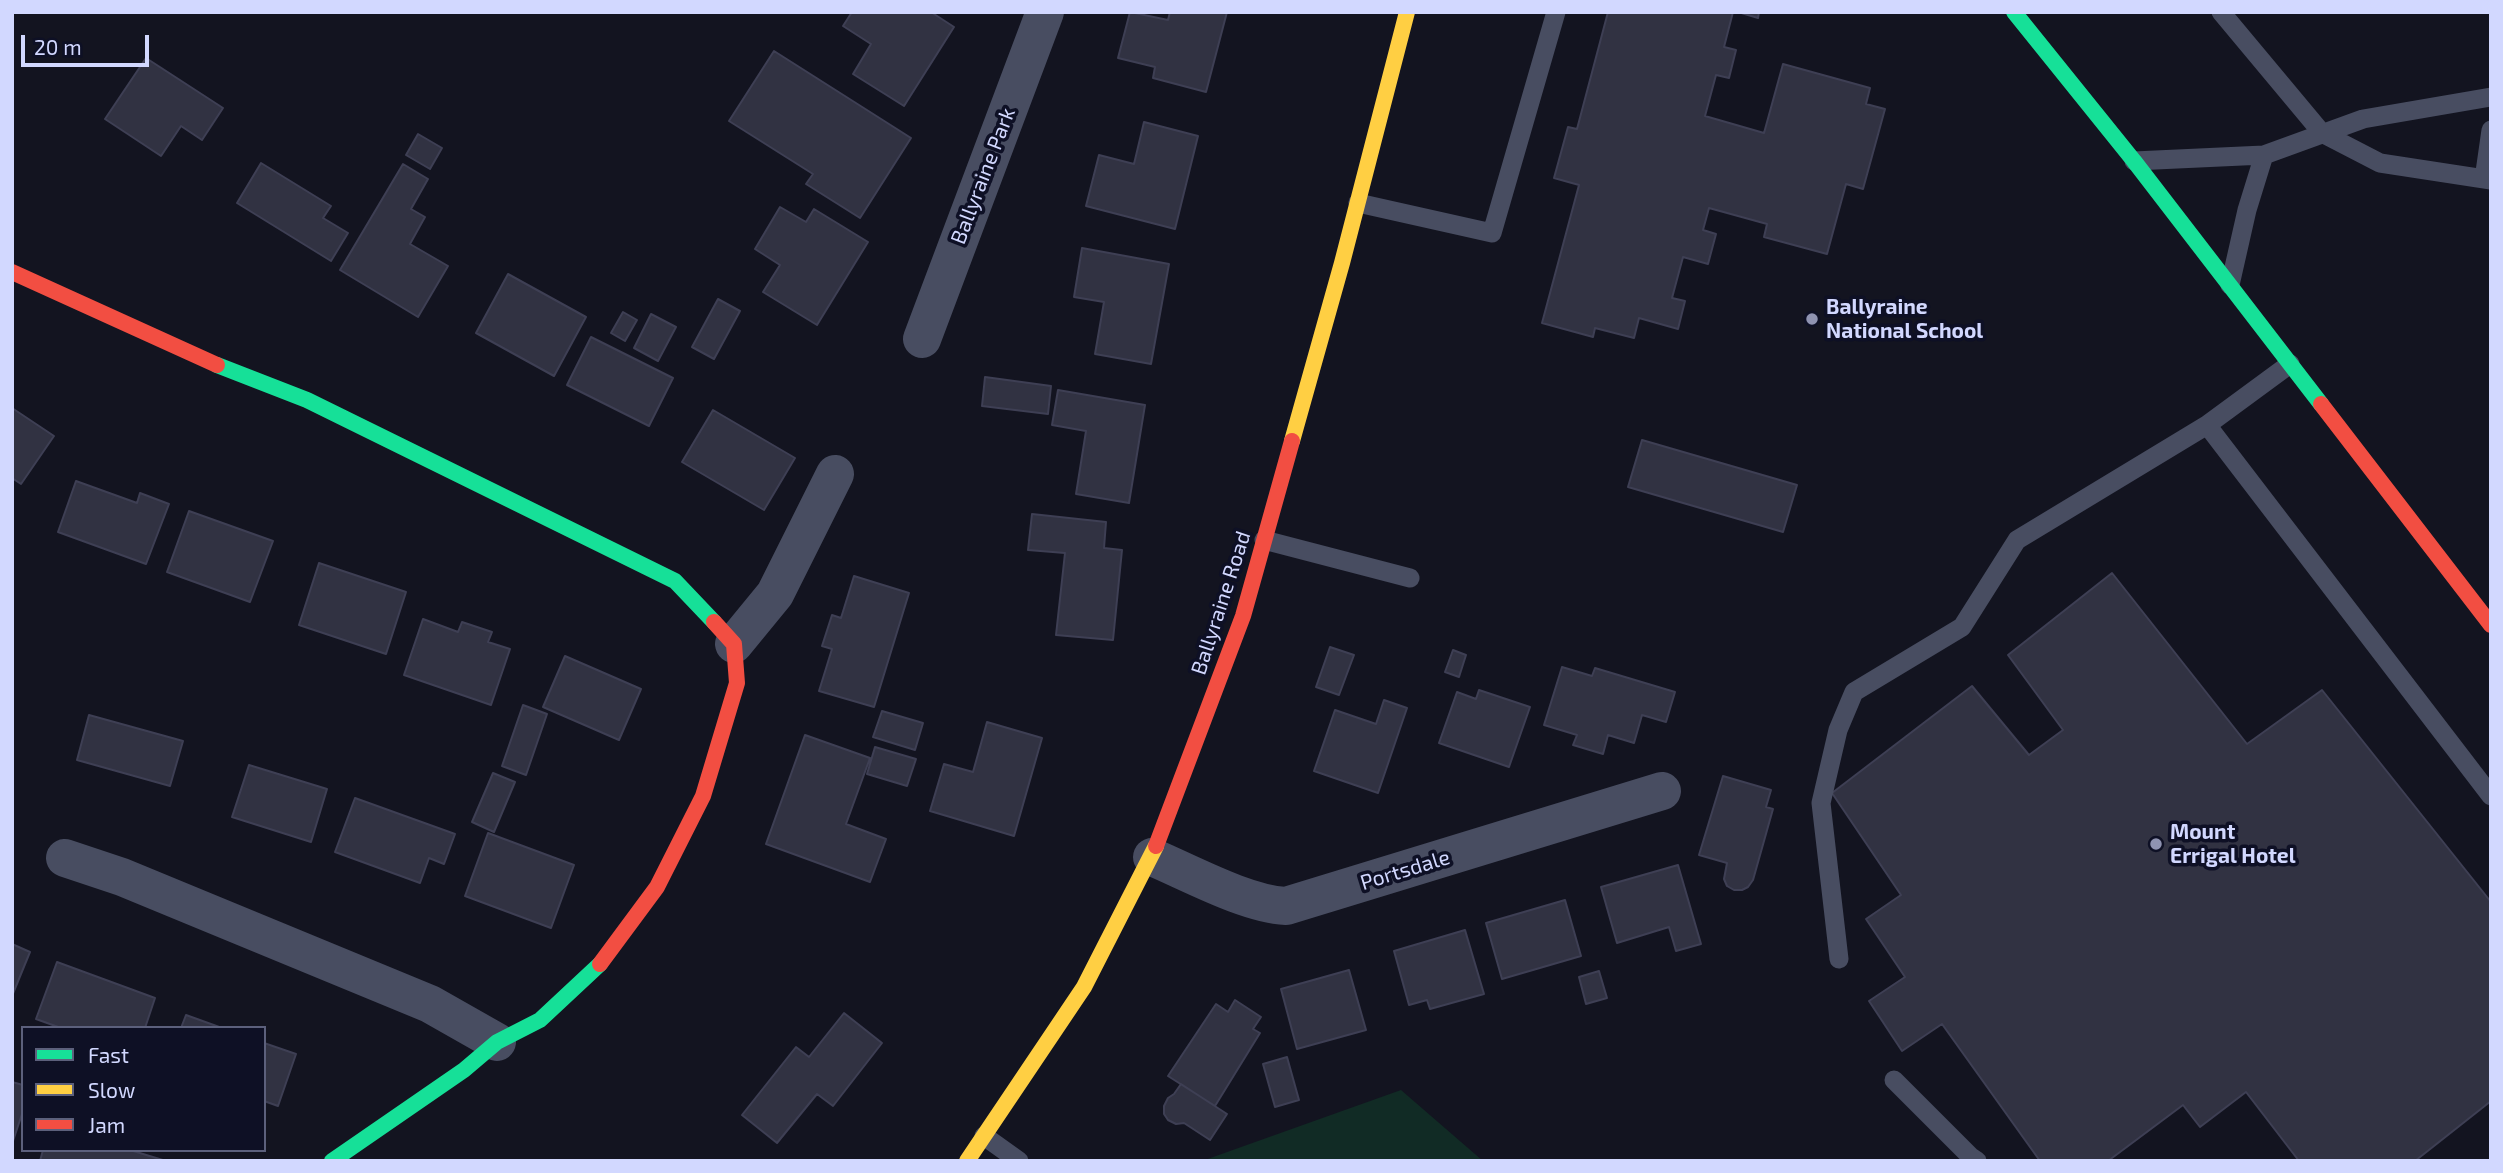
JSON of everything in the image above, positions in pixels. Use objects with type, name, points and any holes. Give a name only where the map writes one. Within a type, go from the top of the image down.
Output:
[{"type":"main road","name":"Ballyraine Road","points":[[967,1161],[1084,987],[1152,857],[1243,616],[1358,203],[1407,12]]},
{"type":"main road","points":[[2014,12],[2134,161],[2489,619]]},
{"type":"main road","points":[[12,272],[208,362],[307,400],[675,581],[734,644],[737,683],[703,796],[657,887],[603,961],[540,1020],[497,1042],[464,1070],[332,1161]]},
{"type":"street","name":"Ballyraine Park","points":[[922,339],[1045,12]]},
{"type":"street","points":[[734,644],[775,594],[835,474]]},
{"type":"street","name":"Portsdale","points":[[1152,857],[1272,905],[1286,906],[1662,791]]},
{"type":"street","points":[[65,858],[122,877],[430,1004],[497,1042]]},
{"type":"lane","points":[[1358,203],[1492,233],[1556,12]]},
{"type":"lane","points":[[2221,12],[2322,133],[2380,163],[2487,180],[2491,130]]},
{"type":"lane","points":[[2134,161],[2264,155],[2363,119],[2491,97]]},
{"type":"lane","points":[[2230,285],[2247,210],[2264,155]]},
{"type":"lane","points":[[1839,959],[1821,803],[1838,730],[1854,692],[1962,626],[2017,540],[2207,425],[2290,364]]},
{"type":"lane","points":[[2207,425],[2491,796]]},
{"type":"lane","points":[[1264,541],[1410,578]]},
{"type":"lane","points":[[1894,1080],[1977,1161]]},
{"type":"lane","points":[[984,1136],[1018,1161]]},
{"type":"green space","points":[[1401,1090],[1483,1161],[1202,1161]]},
{"type":"building","points":[[852,12],[931,12],[954,27],[904,106],[853,74],[871,44],[843,26]]},
{"type":"building","points":[[1130,12],[1168,20],[1170,12],[1227,12],[1206,92],[1153,78],[1155,67],[1118,58]]},
{"type":"building","points":[[1608,12],[1733,12],[1724,47],[1736,50],[1729,78],[1716,75],[1705,116],[1764,133],[1783,64],[1870,88],[1866,104],[1885,109],[1863,189],[1846,184],[1827,254],[1764,237],[1767,224],[1709,208],[1703,230],[1716,234],[1708,264],[1683,257],[1672,298],[1685,301],[1678,329],[1639,318],[1634,338],[1595,328],[1593,337],[1542,323],[1579,185],[1554,178],[1568,127],[1577,129]]},
{"type":"building","points":[[1738,12],[1759,12],[1758,18]]},
{"type":"building","points":[[774,51],[911,138],[860,218],[806,184],[813,174],[729,121]]},
{"type":"building","points":[[146,58],[223,108],[202,140],[181,126],[161,156],[105,119]]},
{"type":"building","points":[[1144,122],[1198,136],[1175,229],[1086,206],[1099,155],[1134,164]]},
{"type":"building","points":[[418,134],[442,148],[430,169],[406,155]]},
{"type":"building","points":[[261,163],[331,206],[323,218],[348,233],[331,261],[237,203]]},
{"type":"building","points":[[403,164],[428,179],[411,209],[425,217],[410,244],[448,266],[418,317],[340,270]]},
{"type":"building","points":[[780,207],[806,222],[814,209],[868,242],[817,325],[763,292],[780,265],[755,249]]},
{"type":"building","points":[[1082,248],[1169,264],[1151,364],[1095,354],[1104,302],[1074,297]]},
{"type":"building","points":[[508,274],[586,317],[554,376],[476,333]]},
{"type":"building","points":[[718,299],[740,311],[714,359],[692,347]]},
{"type":"building","points":[[623,312],[637,320],[625,341],[611,333]]},
{"type":"building","points":[[651,314],[676,327],[658,361],[634,348]]},
{"type":"building","points":[[591,337],[673,378],[649,426],[567,385]]},
{"type":"building","points":[[985,377],[1051,386],[1048,414],[982,406]]},
{"type":"building","points":[[1058,390],[1145,405],[1129,503],[1076,494],[1086,431],[1052,425]]},
{"type":"building","points":[[12,408],[54,436],[21,484],[12,478]]},
{"type":"building","points":[[713,410],[795,458],[764,510],[682,462]]},
{"type":"building","points":[[1642,440],[1797,485],[1783,532],[1628,487]]},
{"type":"building","points":[[76,481],[137,503],[140,493],[169,504],[146,564],[58,532]]},
{"type":"building","points":[[189,511],[273,541],[250,602],[167,572]]},
{"type":"building","points":[[1032,514],[1106,522],[1104,548],[1122,550],[1113,640],[1056,635],[1065,553],[1028,550]]},
{"type":"building","points":[[319,563],[406,592],[386,654],[299,625]]},
{"type":"building","name":"Mount Errigal Hotel","points":[[2112,573],[2247,744],[2322,690],[2491,902],[2491,1101],[2415,1161],[2299,1161],[2246,1092],[2200,1127],[2183,1105],[2108,1161],[2040,1161],[1942,1024],[1902,1051],[1869,1001],[1905,977],[1866,919],[1901,895],[1832,793],[1972,686],[2029,755],[2063,730],[2008,655]]},
{"type":"building","points":[[854,576],[909,593],[874,707],[819,691],[832,649],[822,646],[832,615],[841,618]]},
{"type":"building","points":[[423,619],[458,632],[462,622],[492,632],[488,642],[510,649],[491,705],[404,675]]},
{"type":"building","points":[[1330,647],[1354,655],[1339,695],[1316,687]]},
{"type":"building","points":[[1453,650],[1466,655],[1459,677],[1445,672]]},
{"type":"building","points":[[565,656],[641,689],[619,740],[543,707]]},
{"type":"building","points":[[1562,667],[1592,676],[1595,668],[1675,692],[1666,722],[1642,715],[1634,743],[1608,735],[1603,754],[1573,745],[1577,735],[1544,725]]},
{"type":"building","points":[[1479,690],[1530,707],[1509,767],[1439,743],[1457,692],[1476,699]]},
{"type":"building","points":[[1384,700],[1407,708],[1378,793],[1314,771],[1335,710],[1376,724]]},
{"type":"building","points":[[523,705],[547,714],[526,775],[502,766]]},
{"type":"building","points":[[882,711],[923,723],[915,750],[873,737]]},
{"type":"building","points":[[89,715],[183,741],[170,786],[77,760]]},
{"type":"building","points":[[987,722],[1042,738],[1014,836],[930,811],[944,764],[973,772]]},
{"type":"building","points":[[805,735],[870,758],[846,824],[886,839],[870,882],[766,844]]},
{"type":"building","points":[[875,747],[916,759],[907,786],[867,774]]},
{"type":"building","points":[[249,765],[327,789],[311,842],[232,817]]},
{"type":"building","points":[[493,773],[515,782],[494,832],[472,822]]},
{"type":"building","points":[[1723,776],[1771,790],[1766,807],[1773,809],[1753,880],[1742,890],[1727,886],[1724,879],[1727,863],[1699,855]]},
{"type":"building","points":[[355,798],[455,834],[444,864],[429,858],[420,883],[335,852]]},
{"type":"building","points":[[488,833],[574,865],[551,928],[465,896]]},
{"type":"building","points":[[1678,865],[1701,944],[1676,951],[1669,927],[1617,943],[1601,887]]},
{"type":"building","points":[[1565,900],[1581,956],[1502,979],[1486,923]]},
{"type":"building","points":[[1465,930],[1484,994],[1430,1009],[1427,1000],[1409,1005],[1394,951]]},
{"type":"building","points":[[12,944],[30,952],[12,996]]},
{"type":"building","points":[[57,962],[155,998],[146,1026],[55,1026],[36,1019]]},
{"type":"building","points":[[1349,970],[1366,1030],[1297,1049],[1281,989]]},
{"type":"building","points":[[1599,971],[1607,998],[1586,1004],[1579,977]]},
{"type":"building","points":[[1235,1000],[1261,1017],[1253,1029],[1260,1033],[1215,1106],[1168,1076],[1216,1004],[1228,1012]]},
{"type":"building","points":[[844,1013],[882,1043],[833,1106],[817,1094],[777,1143],[742,1115],[796,1047],[809,1057]]},
{"type":"building","points":[[186,1015],[216,1026],[182,1026]]},
{"type":"building","points":[[266,1044],[296,1054],[278,1106],[266,1102]]},
{"type":"building","points":[[1287,1057],[1299,1100],[1275,1107],[1263,1064]]},
{"type":"building","points":[[12,1082],[21,1084],[21,1117],[12,1144]]},
{"type":"building","points":[[1181,1084],[1227,1114],[1210,1140],[1184,1123],[1176,1124],[1168,1120],[1164,1114],[1168,1098]]},
{"type":"building","points":[[42,1152],[137,1152],[166,1161],[40,1161]]},
{"type":"traffic: fast","points":[[2014,12],[2134,161],[2321,404]]},
{"type":"traffic: fast","points":[[217,365],[307,400],[675,581],[714,622]]},
{"type":"traffic: fast","points":[[332,1161],[464,1070],[497,1042],[540,1020],[600,964]]},
{"type":"traffic: slow","points":[[1292,441],[1342,263],[1407,12]]},
{"type":"traffic: slow","points":[[967,1161],[1084,987],[1156,846]]},
{"type":"traffic: jam","points":[[12,272],[217,365]]},
{"type":"traffic: jam","points":[[2321,404],[2491,625]]},
{"type":"traffic: jam","points":[[1156,846],[1243,616],[1292,441]]},
{"type":"traffic: jam","points":[[600,964],[657,887],[703,796],[737,683],[734,644],[714,622]]},
{"type":"place","name":"Ballyraine National School","points":[[1812,319]]},
{"type":"place","name":"Mount Errigal Hotel","points":[[2156,844]]}]
